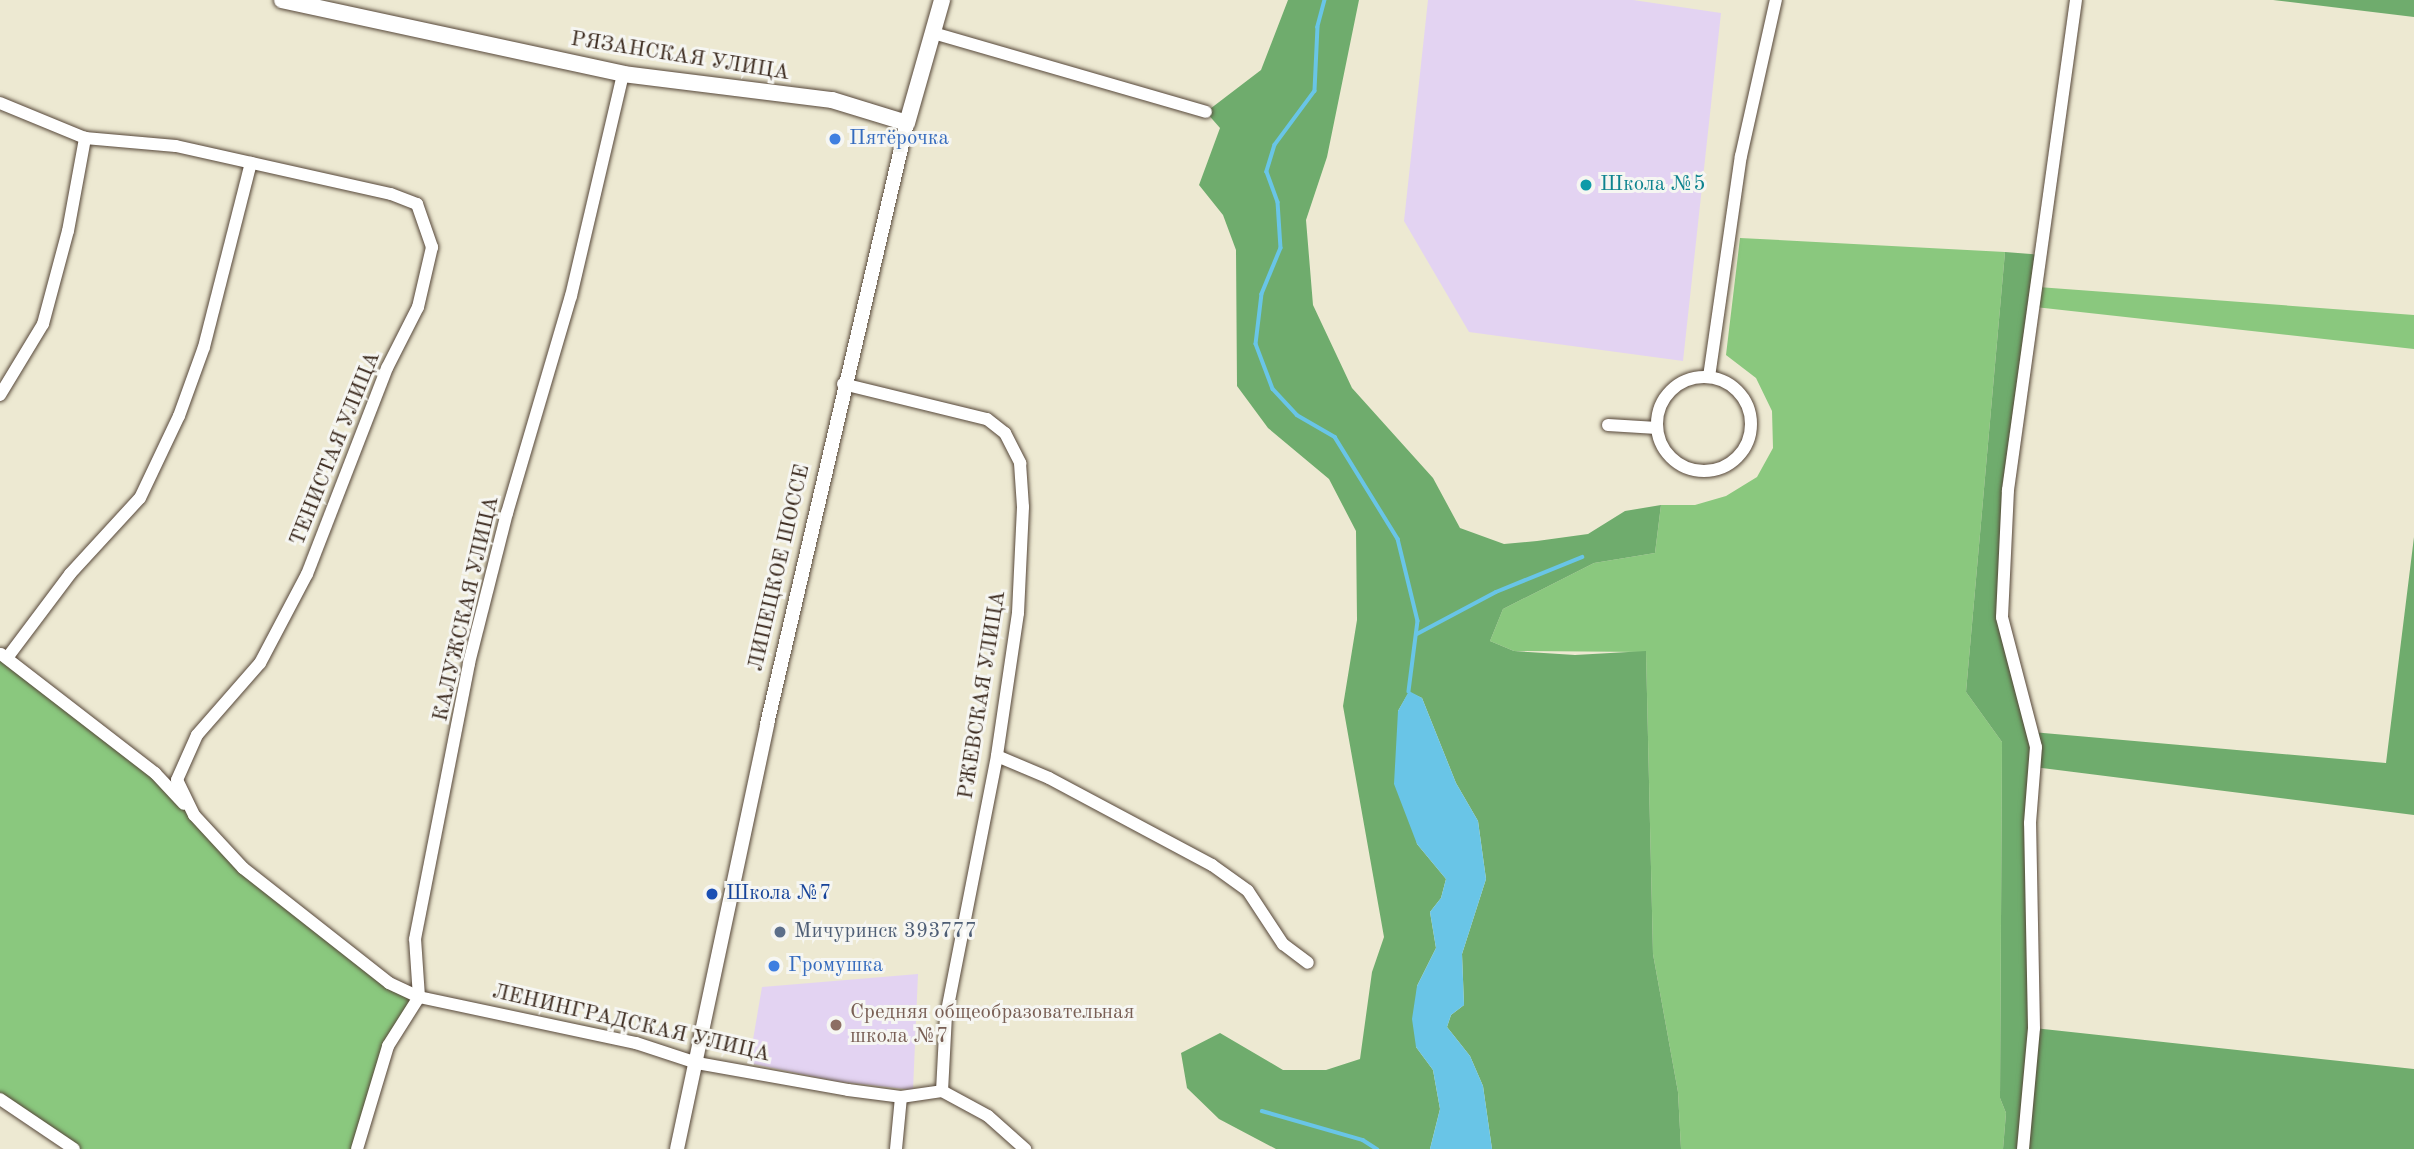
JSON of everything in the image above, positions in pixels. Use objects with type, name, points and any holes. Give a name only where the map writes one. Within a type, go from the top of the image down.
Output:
[{"type":"main road","name":"ЛИПЕЦКОЕ ШОССЕ","points":[[907,123],[942,0]]},
{"type":"main road","name":"РЯЗАНСКАЯ УЛИЦА","points":[[288,1],[623,74],[832,100],[907,123]]},
{"type":"street","points":[[1709,377],[1741,156],[1776,0]]},
{"type":"street","points":[[2024,1149],[2034,1028],[2030,823],[2036,747],[2001,617],[2008,490],[2076,0]]},
{"type":"street","points":[[933,33],[1206,112]]},
{"type":"street","name":"КАЛУЖСКАЯ УЛИЦА","points":[[419,997],[415,939],[469,663],[507,513],[571,296],[623,74]]},
{"type":"street","name":"ТЕНИСТАЯ УЛИЦА","points":[[0,103],[85,138],[176,146],[417,204],[432,247],[418,307],[387,368],[307,574],[260,663],[197,735],[177,780],[194,815],[243,867],[389,983],[419,997]]},
{"type":"street","name":"ЛИПЕЦКОЕ ШОССЕ","points":[[677,1149],[697,1063],[718,942],[843,384],[907,123]]},
{"type":"street","points":[[0,396],[43,324],[68,231],[85,138]]},
{"type":"street","points":[[194,815],[155,773],[4,656],[70,574],[140,498],[179,416],[204,346],[251,163]]},
{"type":"street","points":[[1709,377],[1733,387],[1748,408],[1750,433],[1738,457],[1716,470],[1689,469],[1667,453],[1657,428],[1658,411],[1671,390],[1693,378],[1709,377]]},
{"type":"street","name":"РЖЕВСКАЯ УЛИЦА","points":[[843,384],[988,419],[1005,433],[1020,463],[1023,507],[1018,613],[997,756],[946,1015],[942,1091]]},
{"type":"street","points":[[1608,425],[1657,428]]},
{"type":"street","points":[[997,756],[1049,778],[1212,865],[1248,891],[1283,944],[1308,963]]},
{"type":"street","points":[[357,1149],[388,1046],[419,997]]},
{"type":"street","name":"ЛЕНИНГРАДСКАЯ УЛИЦА","points":[[419,997],[636,1043],[697,1063],[901,1097],[942,1091]]},
{"type":"street","points":[[942,1091],[988,1116],[1025,1149]]},
{"type":"street","points":[[896,1149],[901,1097]]},
{"type":"street","points":[[0,1100],[74,1149]]},
{"type":"shaded area","points":[[1428,0],[1633,0],[1721,13],[1683,361],[1469,332],[1404,221]]},
{"type":"shaded area","name":"Средняя общеобразовательная школа №7","points":[[918,974],[913,1090],[835,1081],[749,1063],[762,987]]},
{"type":"green space","points":[[1288,0],[1359,0],[1327,157],[1306,220],[1313,305],[1352,388],[1433,478],[1460,528],[1504,544],[1537,541],[1588,534],[1625,511],[1661,505],[1655,553],[1594,563],[1503,609],[1490,641],[1514,651],[1575,655],[1646,651],[1653,954],[1678,1092],[1681,1149],[1492,1149],[1483,1086],[1470,1056],[1447,1027],[1451,1015],[1464,1005],[1462,954],[1486,879],[1478,821],[1456,783],[1422,698],[1409,692],[1398,711],[1417,844],[1446,879],[1441,898],[1430,912],[1436,948],[1417,986],[1416,1047],[1433,1070],[1440,1109],[1430,1149],[1276,1149],[1219,1119],[1187,1088],[1181,1053],[1220,1033],[1283,1070],[1326,1070],[1360,1059],[1372,972],[1384,937],[1343,706],[1357,620],[1356,531],[1329,479],[1268,428],[1237,386],[1236,250],[1223,215],[1199,185],[1220,128],[1206,112],[1261,70]]},
{"type":"green space","points":[[2273,0],[2414,0],[2414,17]]},
{"type":"green space","points":[[1740,238],[2005,252],[1966,692],[2002,742],[2000,1098],[2006,1113],[2003,1149],[1681,1149],[1678,1092],[1653,954],[1646,652],[1514,651],[1490,641],[1503,609],[1594,563],[1655,553],[1661,505],[1695,505],[1726,496],[1757,477],[1773,448],[1772,411],[1756,378],[1726,355]]},
{"type":"green space","points":[[2005,252],[2042,255],[2008,490],[2002,616],[2032,732],[2386,763],[2414,537],[2414,815],[2034,767],[2034,1028],[2414,1069],[2414,1149],[2003,1149],[2006,1113],[2000,1098],[2002,742],[1966,692]]},
{"type":"green space","points":[[2038,287],[2414,315],[2414,349],[2035,307]]},
{"type":"green space","points":[[0,654],[155,773],[243,868],[314,925],[419,997],[388,1046],[357,1149],[74,1149],[0,1099]]},
{"type":"water","points":[[1409,691],[1422,698],[1456,783],[1478,821],[1486,879],[1462,954],[1464,1005],[1451,1015],[1447,1027],[1470,1056],[1483,1086],[1492,1149],[1430,1149],[1440,1109],[1433,1070],[1416,1047],[1412,1019],[1417,986],[1436,948],[1430,912],[1441,898],[1446,879],[1417,844],[1394,784],[1398,711]]},
{"type":"waterway","points":[[1325,0],[1318,27],[1315,91],[1275,145],[1267,172],[1278,202],[1281,248],[1262,294],[1256,344],[1273,389],[1297,415],[1335,437],[1398,539],[1418,621],[1409,691]]},
{"type":"waterway","points":[[1417,634],[1496,592],[1582,557]]},
{"type":"waterway","points":[[1262,1111],[1363,1140],[1377,1149]]},
{"type":"place","name":"Пятёрочка","points":[[835,139]]},
{"type":"place","name":"Школа №5","points":[[1586,185]]},
{"type":"place","name":"Школа №7","points":[[712,894]]},
{"type":"place","name":"Мичуринск 393777","points":[[780,932]]},
{"type":"place","name":"Громушка","points":[[774,966]]},
{"type":"place","name":"Средняя общеобразовательная школа №7","points":[[836,1025]]}]
